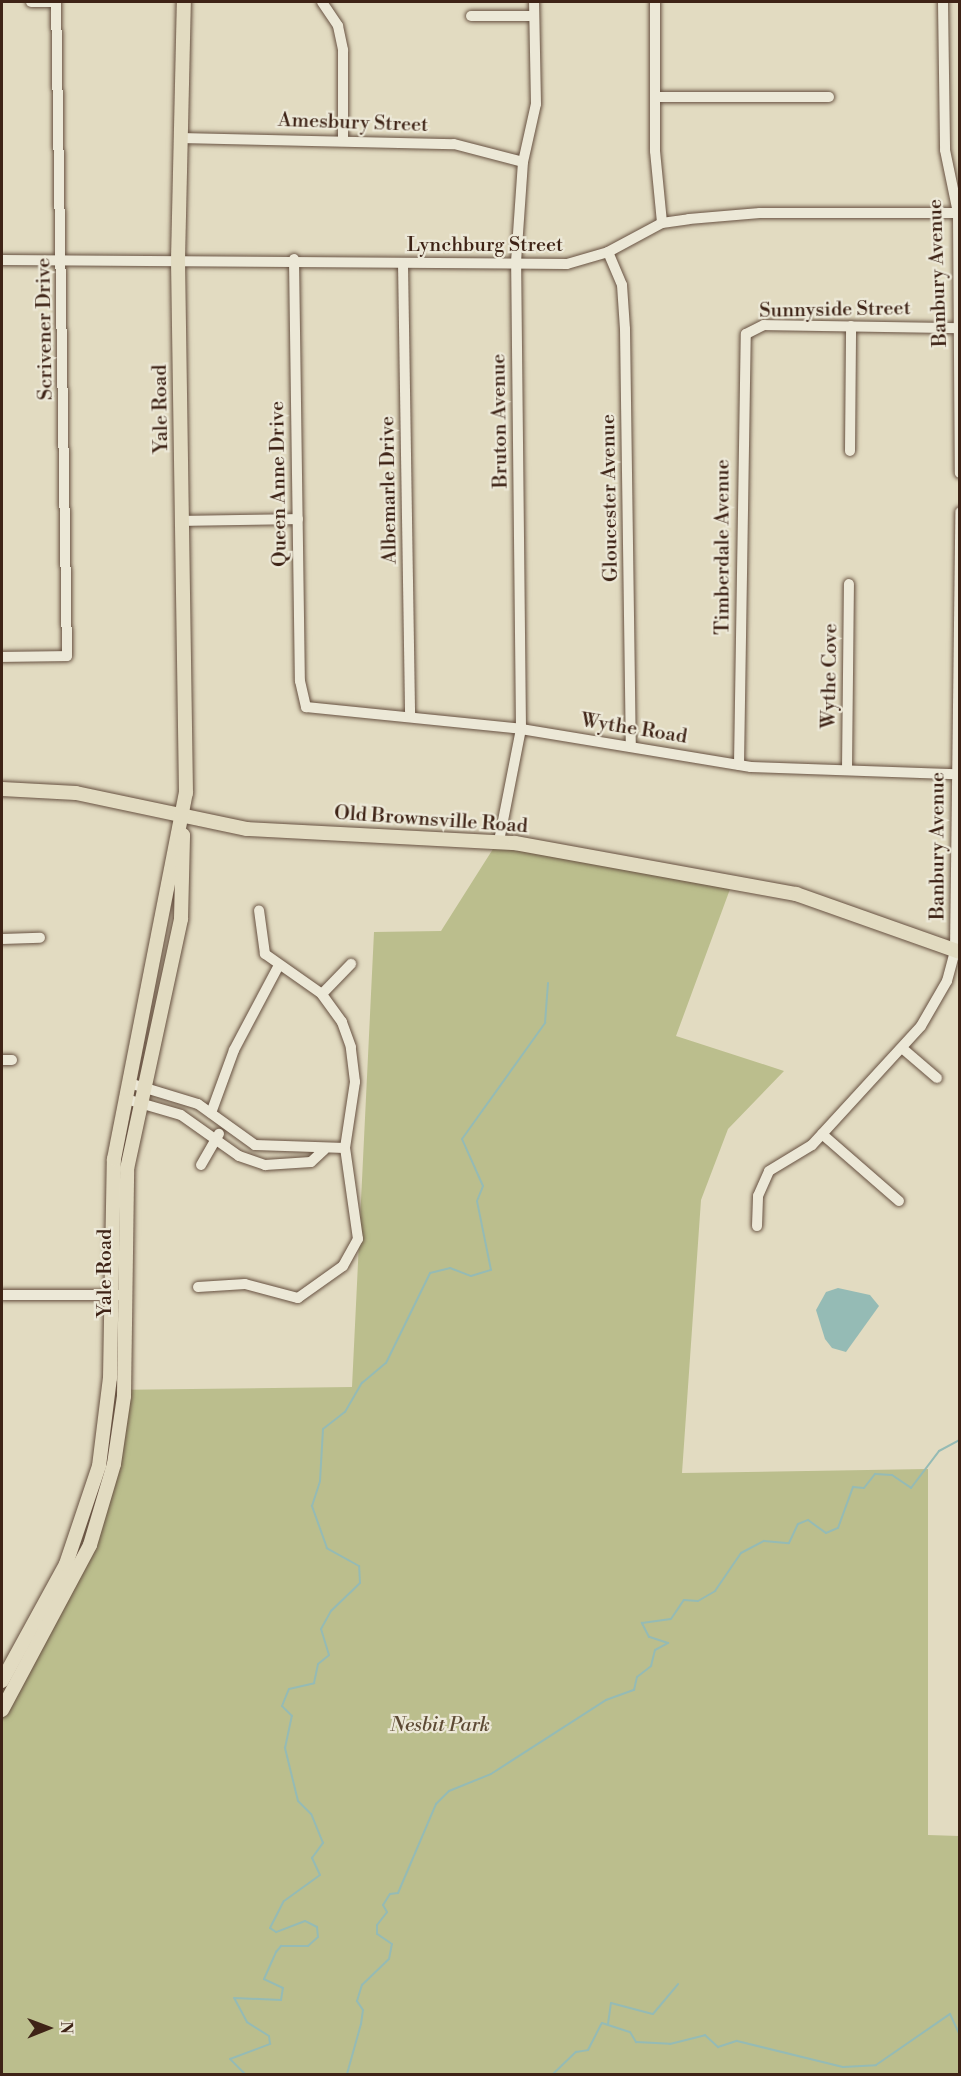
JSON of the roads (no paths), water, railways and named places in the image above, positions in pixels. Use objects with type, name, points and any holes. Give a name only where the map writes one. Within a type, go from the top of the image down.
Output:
[{"type":"main road","name":"Yale Road","points":[[2,1681],[57,1583],[91,1496],[109,1398],[110,1199],[136,1085],[183,815],[183,521],[178,260],[184,2]]},
{"type":"main road","name":"Old Brownsville Road","points":[[2,789],[76,793],[247,829],[499,841],[796,894],[958,954]]},
{"type":"main road","name":"Yale Road","points":[[3,1704],[64,1600],[108,1490],[124,1396],[125,1195],[132,1101]]},
{"type":"street","points":[[31,2],[56,2]]},
{"type":"street","name":"Scrivener Drive","points":[[2,657],[67,656],[56,2]]},
{"type":"street","points":[[322,2],[338,26],[344,50],[343,138]]},
{"type":"street","name":"Bruton Avenue","points":[[499,841],[520,729],[516,262],[523,162],[536,105],[534,2]]},
{"type":"street","points":[[655,2],[655,97],[662,223]]},
{"type":"street","name":"Banbury Avenue","points":[[943,2],[945,150],[959,213],[960,473]]},
{"type":"street","points":[[471,16],[534,16]]},
{"type":"street","points":[[655,97],[829,97]]},
{"type":"street","name":"Amesbury Street","points":[[180,138],[343,138],[454,144],[523,162]]},
{"type":"street","name":"Lynchburg Street","points":[[2,260],[294,260],[567,264],[608,252],[662,223],[760,213],[959,213]]},
{"type":"street","name":"Gloucester Avenue","points":[[608,252],[622,285],[625,329],[631,747]]},
{"type":"street","name":"Queen Anne Drive","points":[[294,260],[300,681],[306,706]]},
{"type":"street","name":"Albemarle Drive","points":[[404,263],[410,717]]},
{"type":"street","name":"Sunnyside Street","points":[[749,330],[764,325],[958,328]]},
{"type":"street","points":[[850,326],[850,452]]},
{"type":"street","name":"Timberdale Avenue","points":[[739,765],[743,348],[749,330]]},
{"type":"street","name":"Banbury Avenue","points":[[757,1226],[758,1196],[769,1171],[822,1134],[902,1048],[939,1001],[958,954],[956,774],[960,512]]},
{"type":"street","points":[[183,521],[298,519]]},
{"type":"street","name":"Wythe Cove","points":[[847,770],[849,584]]},
{"type":"street","name":"Wythe Road","points":[[306,706],[520,729],[739,765],[956,774]]},
{"type":"street","points":[[198,1287],[245,1284],[294,1299],[316,1289],[343,1266],[358,1239],[345,1148],[354,1062],[342,1022],[322,994],[278,967],[261,945],[259,910]]},
{"type":"street","points":[[2,939],[40,938]]},
{"type":"street","points":[[322,994],[351,964]]},
{"type":"street","points":[[211,1113],[234,1050],[278,967]]},
{"type":"street","points":[[902,1048],[937,1078]]},
{"type":"street","points":[[136,1085],[211,1113],[224,1126],[255,1145],[324,1150],[345,1148]]},
{"type":"street","points":[[132,1101],[181,1115],[216,1139],[265,1166],[311,1162],[324,1150]]},
{"type":"street","points":[[201,1165],[224,1126]]},
{"type":"street","points":[[822,1134],[899,1201]]},
{"type":"street","points":[[2,1295],[124,1295]]},
{"type":"water","points":[[838,1288],[870,1295],[879,1306],[846,1352],[832,1348],[825,1339],[816,1310],[826,1292]]},
{"type":"waterway","points":[[245,2074],[230,2059],[270,2044],[269,2036],[247,2022],[234,1998],[281,2000],[283,1988],[264,1979],[276,1952],[281,1946],[308,1946],[318,1937],[317,1927],[305,1921],[276,1932],[270,1928],[284,1901],[320,1875],[312,1858],[323,1843],[311,1814],[298,1801],[285,1748],[292,1716],[282,1706],[289,1689],[314,1683],[318,1664],[329,1655],[321,1629],[331,1611],[360,1583],[359,1566],[327,1548],[312,1506],[320,1481],[323,1429],[345,1412],[362,1383],[386,1363],[430,1273],[450,1268],[471,1276],[491,1270],[477,1201],[483,1186],[462,1139],[545,1023],[548,983]]},
{"type":"waterway","points":[[347,2074],[361,2024],[363,2010],[357,2001],[362,1985],[389,1959],[392,1944],[377,1934],[377,1925],[387,1912],[383,1905],[390,1894],[398,1893],[436,1804],[449,1791],[491,1774],[606,1700],[634,1690],[637,1677],[651,1666],[655,1650],[668,1643],[649,1637],[642,1623],[671,1619],[684,1600],[698,1601],[715,1591],[741,1553],[764,1541],[789,1543],[798,1524],[808,1520],[826,1533],[838,1528],[853,1487],[864,1488],[875,1474],[892,1475],[911,1488],[939,1451],[960,1440]]},
{"type":"waterway","points":[[608,2024],[611,2003],[653,2014],[678,1984]]},
{"type":"waterway","points":[[553,2074],[576,2052],[588,2050],[602,2023],[630,2032],[636,2042],[670,2044],[705,2035],[718,2047],[737,2041],[843,2067],[876,2065],[950,2014],[960,2035]]},
{"type":"park label","name":"Nesbit Park","points":[[440,1725]]}]
